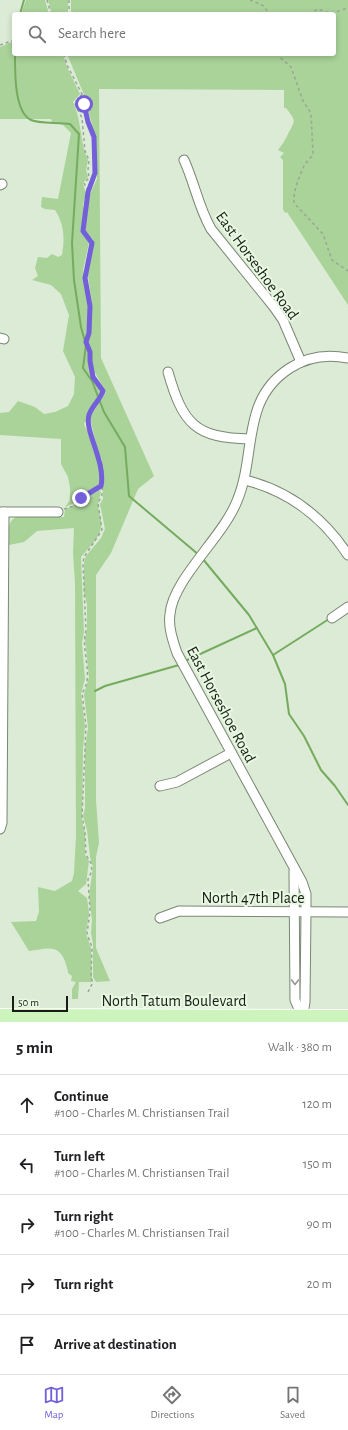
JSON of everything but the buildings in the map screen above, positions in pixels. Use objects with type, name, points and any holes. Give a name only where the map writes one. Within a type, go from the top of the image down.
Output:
[{"type":"main road","name":"North Tatum Boulevard","points":[[0,1016],[81,1019],[302,1019],[348,1017]]},
{"type":"street","name":"East Horseshoe Road","points":[[184,160],[190,174],[196,198],[211,229],[283,320],[301,362],[279,376],[265,392],[256,409],[250,438],[249,458],[245,480],[232,511],[178,589],[170,615],[170,629],[176,653],[302,882],[306,894],[305,1002],[302,1019]]},
{"type":"street","points":[[301,362],[328,356],[348,358]]},
{"type":"street","points":[[168,372],[180,409],[196,427],[222,437],[250,438]]},
{"type":"street","points":[[245,480],[274,489],[298,502],[326,525],[348,555]]},
{"type":"street","points":[[0,828],[2,823],[2,512],[58,512]]},
{"type":"street","points":[[332,618],[348,607]]},
{"type":"street","points":[[160,786],[177,782],[231,753]]},
{"type":"street","name":"East Horseshoe Road","points":[[294,869],[295,1000],[302,1019]]},
{"type":"street","name":"North 47th Place","points":[[160,918],[179,911],[348,912]]},
{"type":"street","points":[[295,958],[305,959]]},
{"type":"path","points":[[47,0],[50,12]]},
{"type":"path","points":[[69,0],[69,12]]},
{"type":"path","points":[[250,0],[264,6],[268,12]]},
{"type":"path","points":[[312,12],[318,8],[326,12]]},
{"type":"path","points":[[336,13],[348,8]]},
{"type":"path","points":[[0,45],[12,41]]},
{"type":"path","points":[[65,56],[67,65],[82,94],[87,118],[94,137],[95,173],[88,191],[83,231],[92,243],[85,278],[90,306],[89,333],[86,342],[90,352],[93,377],[103,391],[89,416],[88,421],[96,454],[101,461],[103,471],[101,486],[102,495],[98,509],[102,519],[102,530],[84,557],[83,564],[86,631],[84,639],[88,676],[86,688],[82,692],[86,726],[82,816],[86,832],[86,855],[91,863],[92,871],[88,879],[90,911],[87,934],[92,947],[91,978],[93,982],[88,992]]},
{"type":"path","points":[[278,56],[291,67],[303,101],[308,107],[312,118],[311,140],[313,154],[305,165],[296,188],[294,203],[323,234],[332,260],[348,271]]},
{"type":"path","points":[[82,94],[75,104],[82,118],[85,151],[89,160],[89,178],[84,183],[88,191]]},
{"type":"path","points":[[58,512],[74,506],[86,494],[101,486]]},
{"type":"green space","points":[[26,0],[45,0],[48,12],[22,12]]},
{"type":"green space","points":[[48,0],[68,0],[68,12],[51,12]]},
{"type":"green space","points":[[71,0],[348,0],[348,305],[287,212],[285,213],[283,209],[283,160],[280,157],[284,153],[278,150],[285,140],[294,121],[290,113],[286,108],[284,108],[284,90],[99,89],[101,358],[154,476],[138,489],[111,553],[96,575],[96,800],[99,843],[96,857],[96,948],[110,981],[96,982],[93,977],[93,944],[91,933],[92,920],[89,896],[93,867],[90,857],[87,830],[83,816],[85,808],[85,749],[88,728],[84,694],[89,677],[85,639],[87,628],[87,604],[84,592],[84,563],[86,556],[101,538],[105,529],[100,504],[103,499],[102,460],[97,449],[90,417],[106,392],[94,371],[91,348],[88,340],[92,303],[87,269],[92,251],[93,239],[85,232],[89,196],[97,179],[96,140],[85,97],[68,56],[336,56],[336,12],[71,12]]},
{"type":"green space","points":[[12,42],[12,56],[64,56],[67,67],[80,94],[73,102],[78,117],[85,154],[88,160],[86,170],[88,177],[83,183],[86,194],[83,205],[85,213],[82,230],[89,243],[83,270],[89,307],[87,322],[88,334],[85,341],[89,350],[92,377],[101,393],[88,413],[87,421],[84,423],[96,448],[100,483],[78,500],[65,507],[70,500],[70,488],[68,477],[61,464],[61,439],[0,435],[0,413],[9,412],[18,401],[35,407],[44,414],[55,412],[68,406],[74,394],[75,377],[63,351],[69,315],[61,294],[51,285],[32,280],[38,276],[35,268],[38,257],[47,258],[52,254],[58,257],[62,255],[63,231],[58,215],[55,210],[41,207],[42,197],[58,199],[71,133],[63,125],[52,122],[51,119],[0,119],[0,47]]},
{"type":"green space","points":[[100,490],[101,493],[98,508],[101,519],[100,532],[81,557],[84,632],[82,643],[85,679],[81,694],[85,726],[83,750],[82,822],[85,833],[85,855],[89,861],[86,884],[78,891],[87,898],[89,913],[86,934],[91,948],[92,982],[79,982],[78,999],[72,999],[72,989],[76,982],[71,981],[72,976],[68,973],[62,955],[55,949],[50,948],[29,951],[11,922],[36,921],[39,912],[38,887],[55,891],[72,881],[74,873],[76,836],[74,528],[37,531],[24,542],[9,545],[9,525],[16,517],[64,517],[65,509]]},
{"type":"waterway","points":[[21,12],[24,0]]},
{"type":"waterway","points":[[15,56],[18,100],[25,116],[35,121],[70,124],[79,134],[72,243],[74,280],[81,327],[86,345],[83,368],[92,381],[104,412],[125,447],[129,496],[199,555]]},
{"type":"waterway","points":[[202,558],[249,615],[273,655],[285,684],[289,714],[304,736],[321,770],[335,786],[348,805]]},
{"type":"waterway","points":[[273,655],[329,619]]},
{"type":"waterway","points":[[185,661],[257,628]]},
{"type":"waterway","points":[[95,691],[105,686],[179,665]]},
{"type":"route","points":[[81,498],[101,486],[103,471],[101,461],[96,454],[88,421],[94,405],[102,395],[103,391],[93,377],[89,347],[86,342],[89,333],[90,306],[85,278],[92,243],[83,231],[88,192],[95,173],[94,137],[88,122],[84,104]]}]
